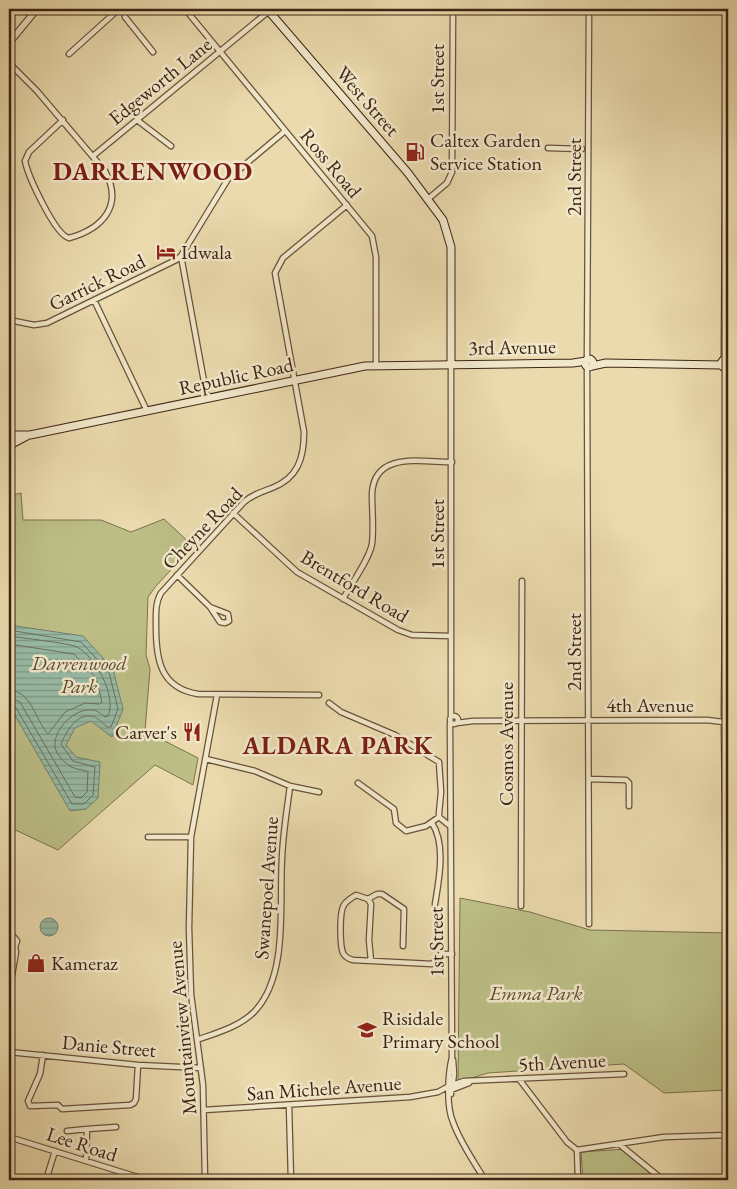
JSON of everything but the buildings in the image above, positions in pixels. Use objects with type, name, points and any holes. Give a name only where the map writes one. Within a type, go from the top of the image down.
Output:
[{"type":"main road","name":"West Street","points":[[268,10],[428,199],[442,220],[451,244],[451,364]]},
{"type":"main road","name":"3rd Avenue","points":[[451,364],[726,363]]},
{"type":"main road","name":"Republic Road","points":[[9,435],[30,435],[294,380],[376,365],[451,364]]},
{"type":"main road","points":[[9,435],[10,447]]},
{"type":"main road","name":"Republic Road","points":[[10,447],[30,435]]},
{"type":"street","points":[[9,43],[37,9]]},
{"type":"street","points":[[68,54],[121,9],[125,17],[154,52]]},
{"type":"street","name":"Ross Road","points":[[185,9],[368,230],[375,244],[376,365]]},
{"type":"street","name":"1st Street","points":[[428,199],[448,182],[452,172],[452,9]]},
{"type":"street","name":"2nd Street","points":[[589,9],[589,924]]},
{"type":"street","points":[[726,9],[726,914]]},
{"type":"street","name":"Edgeworth Lane","points":[[93,156],[220,52],[268,10]]},
{"type":"street","points":[[9,63],[63,120],[107,174],[113,202],[106,215],[98,224],[71,238],[66,238],[54,223],[26,161],[30,152],[63,120]]},
{"type":"street","points":[[137,120],[171,146]]},
{"type":"street","name":"Garrick Road","points":[[9,320],[34,325],[47,323],[170,264],[181,256],[228,180],[285,131]]},
{"type":"street","points":[[548,148],[582,149]]},
{"type":"street","name":"Cheyne Road","points":[[319,694],[217,695],[191,693],[179,688],[164,674],[157,660],[157,601],[161,593],[249,497],[285,482],[298,468],[304,446],[304,432],[276,283],[276,270],[282,258],[347,205]]},
{"type":"street","points":[[181,256],[207,398]]},
{"type":"street","points":[[94,300],[147,411]]},
{"type":"street","name":"1st Street","points":[[451,364],[451,636],[454,720],[450,826],[452,954],[452,1057],[450,1089],[453,1124],[485,1180]]},
{"type":"street","points":[[343,599],[372,545],[373,487],[377,474],[386,466],[397,462],[452,462]]},
{"type":"street","name":"Brentford Road","points":[[233,513],[297,572],[343,599],[408,634],[451,636]]},
{"type":"street","points":[[177,575],[210,607],[220,622],[225,623],[229,621],[228,614],[210,607]]},
{"type":"street","name":"Cosmos Avenue","points":[[520,906],[522,581]]},
{"type":"street","name":"Mountainview Avenue","points":[[205,1180],[201,1068],[196,1040],[188,956],[191,837],[217,695]]},
{"type":"street","points":[[330,703],[341,712],[395,735],[439,762],[439,817],[432,823],[411,831],[404,830],[396,822],[394,809],[358,783]]},
{"type":"street","name":"4th Avenue","points":[[454,720],[726,719]]},
{"type":"street","points":[[206,759],[247,768],[290,786],[319,792]]},
{"type":"street","points":[[588,779],[626,780],[629,783],[629,806]]},
{"type":"street","name":"Swanepoel Avenue","points":[[196,1040],[245,1020],[261,1004],[271,985],[280,939],[282,846],[290,786]]},
{"type":"street","points":[[439,817],[450,826]]},
{"type":"street","points":[[432,823],[439,836],[435,904]]},
{"type":"street","points":[[148,837],[191,837]]},
{"type":"street","points":[[368,899],[377,894],[382,894],[404,909],[403,946]]},
{"type":"street","points":[[371,961],[369,940],[372,907],[368,899],[356,895],[344,905],[340,937],[343,952],[347,958],[353,960],[371,961],[434,964],[441,954],[452,954]]},
{"type":"street","points":[[9,935],[16,939],[16,952],[9,993]]},
{"type":"street","points":[[9,948],[15,947]]},
{"type":"street","name":"Danie Street","points":[[9,1050],[138,1065],[201,1068]]},
{"type":"street","points":[[43,1055],[40,1074],[28,1101],[30,1106],[58,1105],[62,1109],[130,1105],[136,1099],[138,1065]]},
{"type":"street","name":"5th Avenue","points":[[471,1082],[624,1074]]},
{"type":"street","points":[[519,1079],[567,1142],[577,1150],[664,1137],[728,1135]]},
{"type":"street","name":"San Michele Avenue","points":[[204,1110],[397,1099],[450,1089],[471,1082]]},
{"type":"street","points":[[289,1105],[291,1180]]},
{"type":"street","points":[[67,1131],[116,1127]]},
{"type":"street","points":[[86,1130],[86,1161]]},
{"type":"street","name":"Lee Road","points":[[9,1137],[147,1180]]},
{"type":"street","points":[[619,1144],[663,1180]]},
{"type":"street","points":[[577,1150],[578,1180]]},
{"type":"street","points":[[46,1180],[55,1151]]},
{"type":"green space","name":"Darrenwood Park","points":[[21,493],[23,520],[101,520],[131,532],[164,519],[193,546],[148,597],[146,655],[150,669],[145,731],[198,758],[193,785],[155,765],[58,850],[9,827],[9,496]]},
{"type":"green space","name":"Emma Park","points":[[460,898],[530,912],[590,930],[728,933],[728,1090],[664,1093],[624,1064],[488,1073],[458,1082]]},
{"type":"green space","points":[[626,1149],[665,1180],[583,1180],[581,1152]]},
{"type":"water","points":[[9,625],[83,636],[113,669],[123,709],[112,737],[91,721],[75,728],[66,745],[76,757],[100,762],[98,798],[86,809],[70,811],[9,705]]},
{"type":"water","points":[[49,918],[55,921],[58,927],[55,933],[49,936],[43,933],[40,927],[43,921]]},
{"type":"place","name":"Caltex Garden Service Station","points":[[415,152]]},
{"type":"place","name":"Idwala","points":[[166,252]]},
{"type":"place","name":"Carver's","points":[[192,732]]},
{"type":"place","name":"Kameraz","points":[[36,963]]},
{"type":"place","name":"Risidale Primary School","points":[[367,1030]]},
{"type":"district","name":"DARRENWOOD","points":[[153,171]]},
{"type":"district","name":"ALDARA PARK","points":[[338,745]]}]
